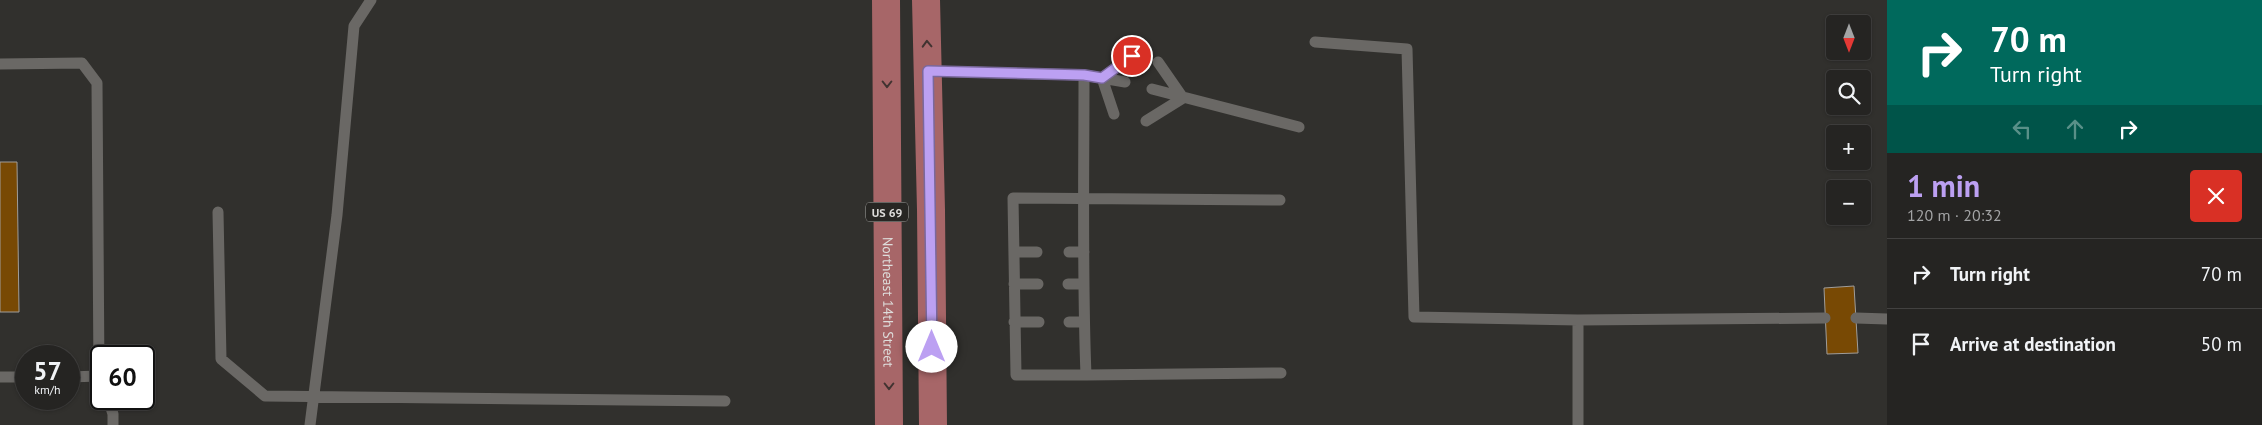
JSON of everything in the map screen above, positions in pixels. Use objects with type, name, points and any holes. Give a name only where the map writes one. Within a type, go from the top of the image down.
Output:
[{"type":"main road","name":"Northeast 14th Street","points":[[886,0],[889,425]]},
{"type":"main road","points":[[926,0],[933,425]]},
{"type":"lane","points":[[310,425],[337,215],[354,26],[371,0]]},
{"type":"lane","points":[[1315,42],[1407,49],[1414,317],[1578,320],[1825,318]]},
{"type":"lane","points":[[1102,78],[1132,56]]},
{"type":"lane","points":[[1158,62],[1184,98]]},
{"type":"lane","points":[[0,64],[82,63],[97,83],[100,345]]},
{"type":"lane","points":[[928,71],[1084,75],[1125,82]]},
{"type":"lane","points":[[1084,75],[1084,322],[1086,375]]},
{"type":"lane","points":[[1102,78],[1114,114]]},
{"type":"lane","points":[[1152,89],[1298,127]]},
{"type":"lane","points":[[1146,120],[1184,98]]},
{"type":"lane","points":[[1280,200],[1013,198],[1016,375],[1281,373]]},
{"type":"lane","points":[[218,212],[221,359],[265,396],[725,401]]},
{"type":"lane","points":[[1014,252],[1037,252]]},
{"type":"lane","points":[[1069,252],[1084,252]]},
{"type":"lane","points":[[1014,284],[1038,284]]},
{"type":"lane","points":[[1068,284],[1084,284]]},
{"type":"lane","points":[[1856,318],[1887,318]]},
{"type":"lane","points":[[1578,320],[1578,425]]},
{"type":"lane","points":[[1014,322],[1039,322]]},
{"type":"lane","points":[[1069,322],[1084,322]]},
{"type":"lane","points":[[0,377],[15,377]]},
{"type":"lane","points":[[112,410],[113,425]]},
{"type":"building","points":[[0,162],[17,162],[19,312],[0,312]]},
{"type":"building","points":[[1854,286],[1858,353],[1827,354],[1824,288]]},
{"type":"route","points":[[932,347],[928,71],[1084,75],[1102,78],[1132,56]]}]
